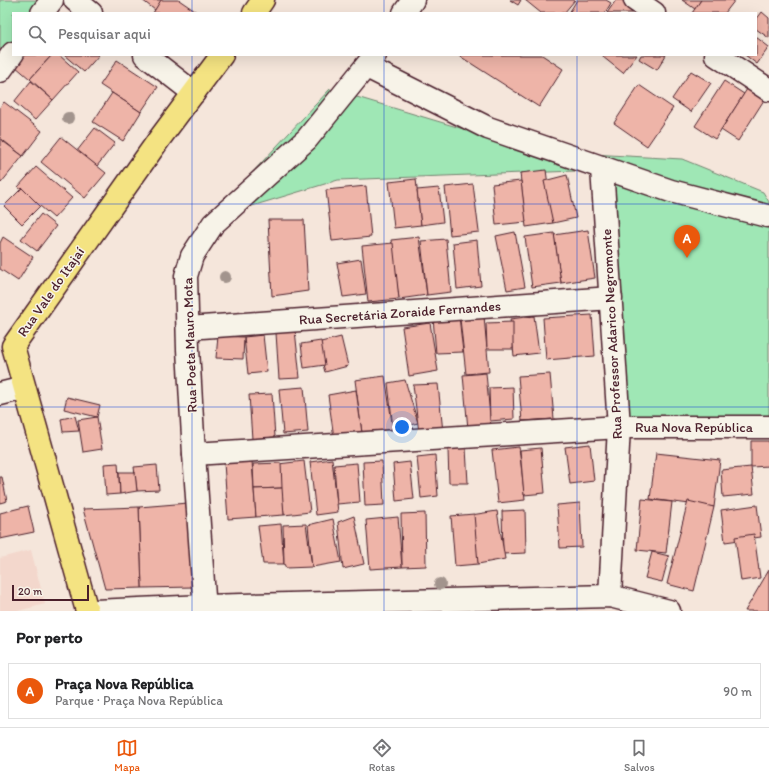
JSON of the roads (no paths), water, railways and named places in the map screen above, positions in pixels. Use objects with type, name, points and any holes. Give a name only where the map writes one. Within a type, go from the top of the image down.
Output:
[{"type":"main road","points":[[255,12],[263,0]]},
{"type":"main road","name":"Rua Vale do Itajaí","points":[[87,611],[24,388],[6,342],[221,56]]},
{"type":"street","points":[[43,12],[52,0]]},
{"type":"street","points":[[75,0],[90,12]]},
{"type":"street","points":[[405,12],[413,0]]},
{"type":"street","points":[[635,0],[653,12]]},
{"type":"street","points":[[0,71],[12,54]]},
{"type":"street","points":[[146,56],[194,93]]},
{"type":"street","points":[[718,56],[769,90]]},
{"type":"street","points":[[371,61],[488,128],[671,191],[768,219]]},
{"type":"street","name":"Rua Poeta Mauro Mota","points":[[205,608],[194,454],[186,276],[192,256],[213,224],[307,140],[371,61]]},
{"type":"street","name":"Rua Professor Adarico Negromonte","points":[[602,168],[619,427],[610,596]]},
{"type":"street","name":"Rua Secretária Zoraide Fernandes","points":[[188,328],[611,298]]},
{"type":"street","points":[[0,394],[24,388]]},
{"type":"street","name":"Rua Nova República","points":[[194,454],[619,427],[769,427]]},
{"type":"street","points":[[96,611],[610,596],[669,611]]},
{"type":"place","name":"Praça Nova República","points":[[687,258]]}]
